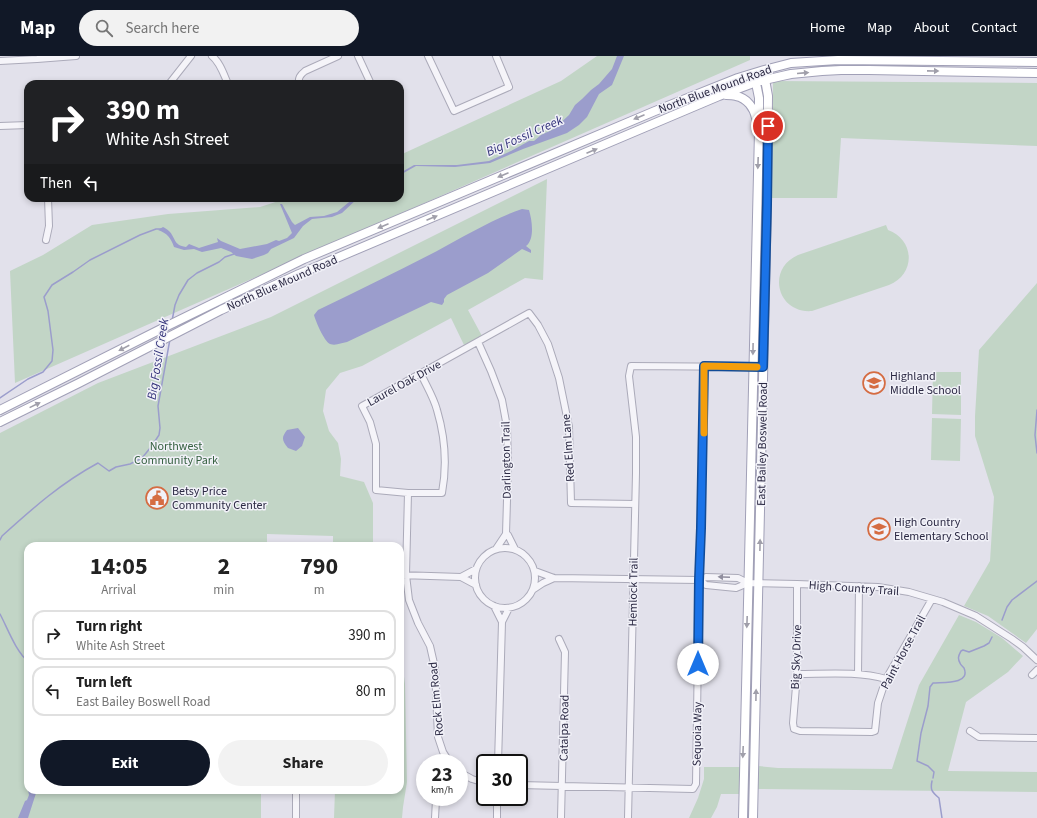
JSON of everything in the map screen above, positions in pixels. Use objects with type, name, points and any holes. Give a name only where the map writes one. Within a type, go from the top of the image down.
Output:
[{"type":"main road","name":"North Blue Mound Road","points":[[0,410],[304,259],[568,147],[738,78],[791,63],[838,60],[1037,62]]},
{"type":"main road","points":[[954,71],[955,68],[959,66],[999,66],[1011,62]]},
{"type":"main road","name":"East Bailey Boswell Road","points":[[753,818],[767,204],[768,104],[764,70]]},
{"type":"main road","name":"North Blue Mound Road","points":[[0,422],[221,310],[299,274],[719,96],[756,82],[791,74],[841,70],[1037,72]]},
{"type":"main road","name":"East Bailey Boswell Road","points":[[742,818],[759,131],[759,98],[754,73]]},
{"type":"main road","name":"North Blue Mound Road","points":[[719,96],[736,96],[748,102],[755,113],[759,131]]},
{"type":"main road","points":[[568,147],[572,159]]},
{"type":"main road","points":[[756,261],[760,261],[761,264],[761,287],[765,300]]},
{"type":"main road","points":[[755,302],[758,309],[758,331],[764,336]]},
{"type":"main road","points":[[752,454],[761,454]]},
{"type":"main road","points":[[751,486],[761,486]]},
{"type":"street","points":[[0,61],[76,56]]},
{"type":"street","points":[[172,80],[191,56]]},
{"type":"street","points":[[212,56],[218,63],[226,80]]},
{"type":"street","points":[[299,80],[300,74],[338,56]]},
{"type":"street","points":[[358,56],[369,80]]},
{"type":"street","points":[[428,56],[454,111],[509,87],[496,56]]},
{"type":"street","points":[[0,126],[24,125]]},
{"type":"street","points":[[46,240],[49,226],[48,202]]},
{"type":"street","name":"Laurel Oak Drive","points":[[408,493],[376,490],[376,444],[370,422],[362,406],[529,313]]},
{"type":"street","name":"Red Elm Lane","points":[[529,313],[538,325],[548,344],[559,378],[569,427],[571,503],[635,504]]},
{"type":"street","name":"Darlington Trail","points":[[478,342],[502,400],[507,427],[508,466],[506,534]]},
{"type":"street","name":"Hemlock Trail","points":[[628,818],[636,437],[629,376],[631,366],[704,366]]},
{"type":"street","points":[[704,366],[763,367]]},
{"type":"street","name":"Sequoia Way","points":[[628,787],[693,789],[696,784],[704,366]]},
{"type":"street","points":[[408,493],[442,493],[443,490],[444,436],[437,409],[421,374]]},
{"type":"street","name":"Rock Elm Road","points":[[404,559],[408,493]]},
{"type":"street","points":[[496,549],[506,534],[508,535],[515,549]]},
{"type":"street","points":[[502,548],[515,549],[528,558],[532,564],[536,579],[534,589],[524,602],[517,606],[502,608],[494,606],[482,598],[478,592],[475,577],[476,569],[487,553],[502,548]]},
{"type":"street","points":[[404,575],[461,576],[476,569]]},
{"type":"street","points":[[535,572],[554,578],[699,580],[706,577],[738,578],[748,583]]},
{"type":"street","points":[[461,576],[476,585]]},
{"type":"street","points":[[534,589],[554,578]]},
{"type":"street","name":"Rock Elm Road","points":[[404,579],[409,600],[430,646],[434,661],[437,694],[438,737],[444,754]]},
{"type":"street","points":[[699,580],[706,585],[736,588],[748,583]]},
{"type":"street","name":"High Country Trail","points":[[748,583],[859,586],[900,590],[952,605],[982,620],[1012,639],[1037,660]]},
{"type":"street","name":"Big Sky Drive","points":[[797,584],[797,674],[792,723],[794,729],[800,731],[875,731]]},
{"type":"street","points":[[858,674],[859,586]]},
{"type":"street","name":"Paint Horse Trail","points":[[875,731],[878,703],[886,679],[932,599]]},
{"type":"street","points":[[494,606],[502,622]]},
{"type":"street","points":[[498,754],[502,622],[509,608]]},
{"type":"street","name":"Catalpa Road","points":[[558,639],[565,652],[562,818]]},
{"type":"street","points":[[1032,675],[1037,670]]},
{"type":"street","points":[[797,674],[858,674],[886,679]]},
{"type":"street","points":[[970,731],[979,737],[1037,738]]},
{"type":"street","points":[[528,785],[628,787]]},
{"type":"street","points":[[296,794],[296,818]]},
{"type":"street","points":[[435,818],[436,806]]},
{"type":"street","points":[[497,806],[497,818]]},
{"type":"green space","points":[[597,56],[750,56],[750,60],[15,383],[10,271],[43,255],[92,225],[168,214],[260,207],[276,202],[404,202],[404,153],[561,81]]},
{"type":"green space","points":[[773,81],[1037,83],[1037,146],[841,138],[837,198],[772,198]]},
{"type":"green space","name":"Northwest Community Park","points":[[547,179],[543,280],[525,278],[468,310],[482,336],[464,345],[451,318],[362,366],[340,373],[326,390],[323,411],[329,431],[338,443],[341,459],[340,476],[364,482],[373,503],[373,542],[333,542],[333,536],[267,534],[267,542],[24,542],[24,794],[261,794],[261,818],[0,818],[0,433],[98,383],[271,317]]},
{"type":"green space","points":[[886,225],[888,230],[897,235],[903,241],[909,257],[908,265],[898,280],[889,285],[812,311],[800,310],[791,305],[784,298],[780,289],[779,280],[782,270],[788,262],[798,255]]},
{"type":"green space","points":[[1037,283],[1037,629],[1026,643],[988,616],[964,606],[990,561],[994,497],[975,436],[979,350]]},
{"type":"green space","points":[[933,372],[961,372],[961,415],[932,414]]},
{"type":"green space","points":[[932,418],[961,419],[960,461],[931,460]]},
{"type":"green space","points":[[959,615],[976,622],[1002,638],[1023,656],[1008,672],[966,702],[948,771],[1037,772],[1037,792],[758,789],[758,766],[778,768],[892,769],[919,685]]},
{"type":"green space","points":[[404,676],[407,782],[402,818],[334,818],[335,794],[404,794]]},
{"type":"green space","points":[[704,767],[741,767],[740,794],[721,794],[717,807],[711,818],[689,818],[698,798],[704,779]]},
{"type":"water","points":[[617,56],[624,56],[612,85],[599,94],[587,117],[579,125],[567,133],[490,163],[455,167],[416,166],[404,173],[404,171],[414,165],[457,165],[489,161],[529,141],[534,141],[541,135],[554,129],[569,115],[575,105],[599,84],[612,69]]},
{"type":"water","points":[[349,202],[354,202],[342,213],[332,217],[312,219],[303,226],[294,238],[271,249],[264,255],[252,259],[236,256],[221,248],[202,252],[194,249],[184,250],[174,247],[168,236],[158,230],[163,227],[169,231],[179,245],[186,247],[189,244],[199,248],[218,242],[217,238],[240,249],[267,244],[276,240],[279,241],[287,238],[292,233],[280,204],[282,204],[295,225],[310,217],[324,216],[337,212]]},
{"type":"water","points":[[522,209],[529,210],[530,214],[532,234],[529,243],[526,246],[531,250],[531,253],[522,249],[488,273],[447,295],[442,305],[431,302],[347,342],[332,345],[325,339],[314,315],[318,310],[490,223]]},
{"type":"water","points":[[298,428],[305,437],[302,446],[296,451],[288,448],[283,441],[283,437],[287,430]]},
{"type":"water","points":[[36,794],[28,818],[18,818],[25,801],[29,795]]},
{"type":"waterway","points":[[0,398],[28,379],[43,372],[52,361],[53,350],[48,311],[44,297],[52,285],[90,260],[140,235],[156,229],[161,229]]},
{"type":"waterway","name":"Big Fossil Creek","points":[[172,321],[175,305],[188,280],[225,257],[234,254]]},
{"type":"waterway","name":"Big Fossil Creek","points":[[0,540],[2,536],[36,506],[72,479],[98,463],[109,471],[142,458],[159,435],[160,428],[158,406],[170,339]]},
{"type":"waterway","points":[[1037,410],[1035,435],[1037,453]]},
{"type":"waterway","points":[[1002,620],[1007,607],[1012,600],[1037,581]]},
{"type":"waterway","name":"Big Fossil Creek","points":[[0,614],[16,646],[24,657]]},
{"type":"waterway","points":[[933,778],[934,772],[928,766],[917,761],[921,733],[928,706],[930,687],[933,683],[954,682],[960,680],[965,673],[964,668],[958,658],[961,651],[963,650],[969,652],[984,646],[989,643],[992,637]]},
{"type":"waterway","points":[[932,781],[931,789],[939,798],[942,818]]},
{"type":"slow traffic","points":[[704,433],[704,366],[757,367]]},
{"type":"place","name":"Highland Middle School","points":[[874,383]]},
{"type":"place","name":"Betsy Price Community Center","points":[[157,498]]},
{"type":"place","name":"High Country Elementary School","points":[[879,529]]},
{"type":"route","points":[[698,664],[699,580],[704,435],[704,366],[763,367],[768,126]]}]
